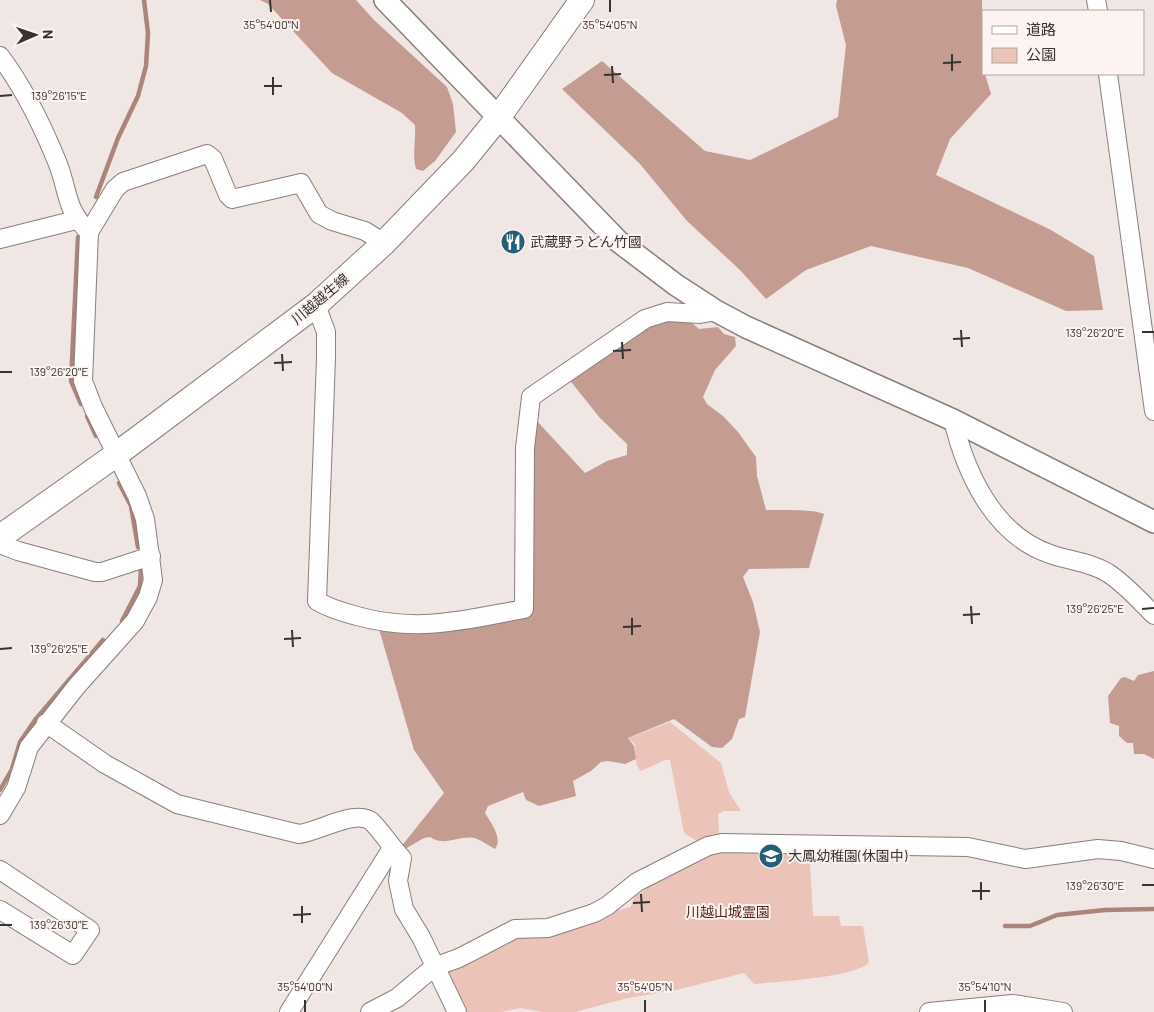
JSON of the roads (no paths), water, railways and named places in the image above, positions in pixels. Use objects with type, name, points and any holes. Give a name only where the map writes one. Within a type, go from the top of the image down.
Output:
[{"type":"main road","name":"川越越生線","points":[[0,537],[117,454],[316,305],[384,243],[463,161],[498,118],[582,0]]},
{"type":"street","points":[[385,0],[618,241],[676,285],[716,311],[788,348],[953,420],[1154,522]]},
{"type":"street","points":[[0,56],[19,83],[50,145],[59,167],[68,202],[76,220],[89,232]]},
{"type":"street","points":[[1108,75],[1154,411]]},
{"type":"street","points":[[0,815],[16,788],[28,747],[46,723],[136,621],[148,597],[153,580],[145,520],[83,381],[89,232],[114,189],[123,182],[207,154],[213,158],[228,195],[232,199],[301,183],[319,214],[332,221],[365,231],[384,243]]},
{"type":"street","points":[[0,239],[76,220]]},
{"type":"street","points":[[316,305],[326,332],[317,601],[328,608],[370,620],[417,626],[524,609],[525,448],[531,397],[645,319],[667,312],[700,314],[716,311]]},
{"type":"street","points":[[953,420],[961,452],[971,474],[980,492],[1006,527],[1026,542],[1049,554],[1091,564],[1109,574],[1154,614]]},
{"type":"street","points":[[0,544],[18,551],[95,572],[102,572],[151,556]]},
{"type":"street","points":[[46,723],[106,764],[184,807],[299,834],[309,833],[347,819],[364,818],[371,820],[402,858],[398,881],[404,909],[421,937],[457,1012]]},
{"type":"street","points":[[370,1012],[398,998],[434,967],[459,958],[515,929],[548,928],[594,913],[607,906],[637,882],[708,846],[722,843],[968,847],[1025,859],[1098,850],[1121,852],[1154,859]]},
{"type":"street","points":[[289,1012],[392,848]]},
{"type":"street","points":[[0,870],[90,930],[72,955],[0,910]]},
{"type":"street","points":[[929,1012],[1013,1004],[1063,1012]]},
{"type":"waterway","points":[[96,197],[118,138],[138,96],[146,66],[148,33],[144,0]]},
{"type":"waterway","points":[[78,237],[71,381],[81,404]]},
{"type":"waterway","points":[[87,416],[96,436]]},
{"type":"waterway","points":[[119,483],[131,506],[138,547]]},
{"type":"waterway","points":[[122,621],[140,586],[141,567]]},
{"type":"waterway","points":[[0,790],[12,769],[20,742],[35,720],[103,640]]},
{"type":"waterway","points":[[1005,926],[1030,926],[1057,915],[1105,910],[1154,909]]},
{"type":"place","name":"武蔵野うどん竹國","points":[[513,242]]},
{"type":"place","name":"大鳳幼稚園(休園中)","points":[[771,856]]},
{"type":"park label","name":"川越山城霊園","points":[[728,912]]}]
